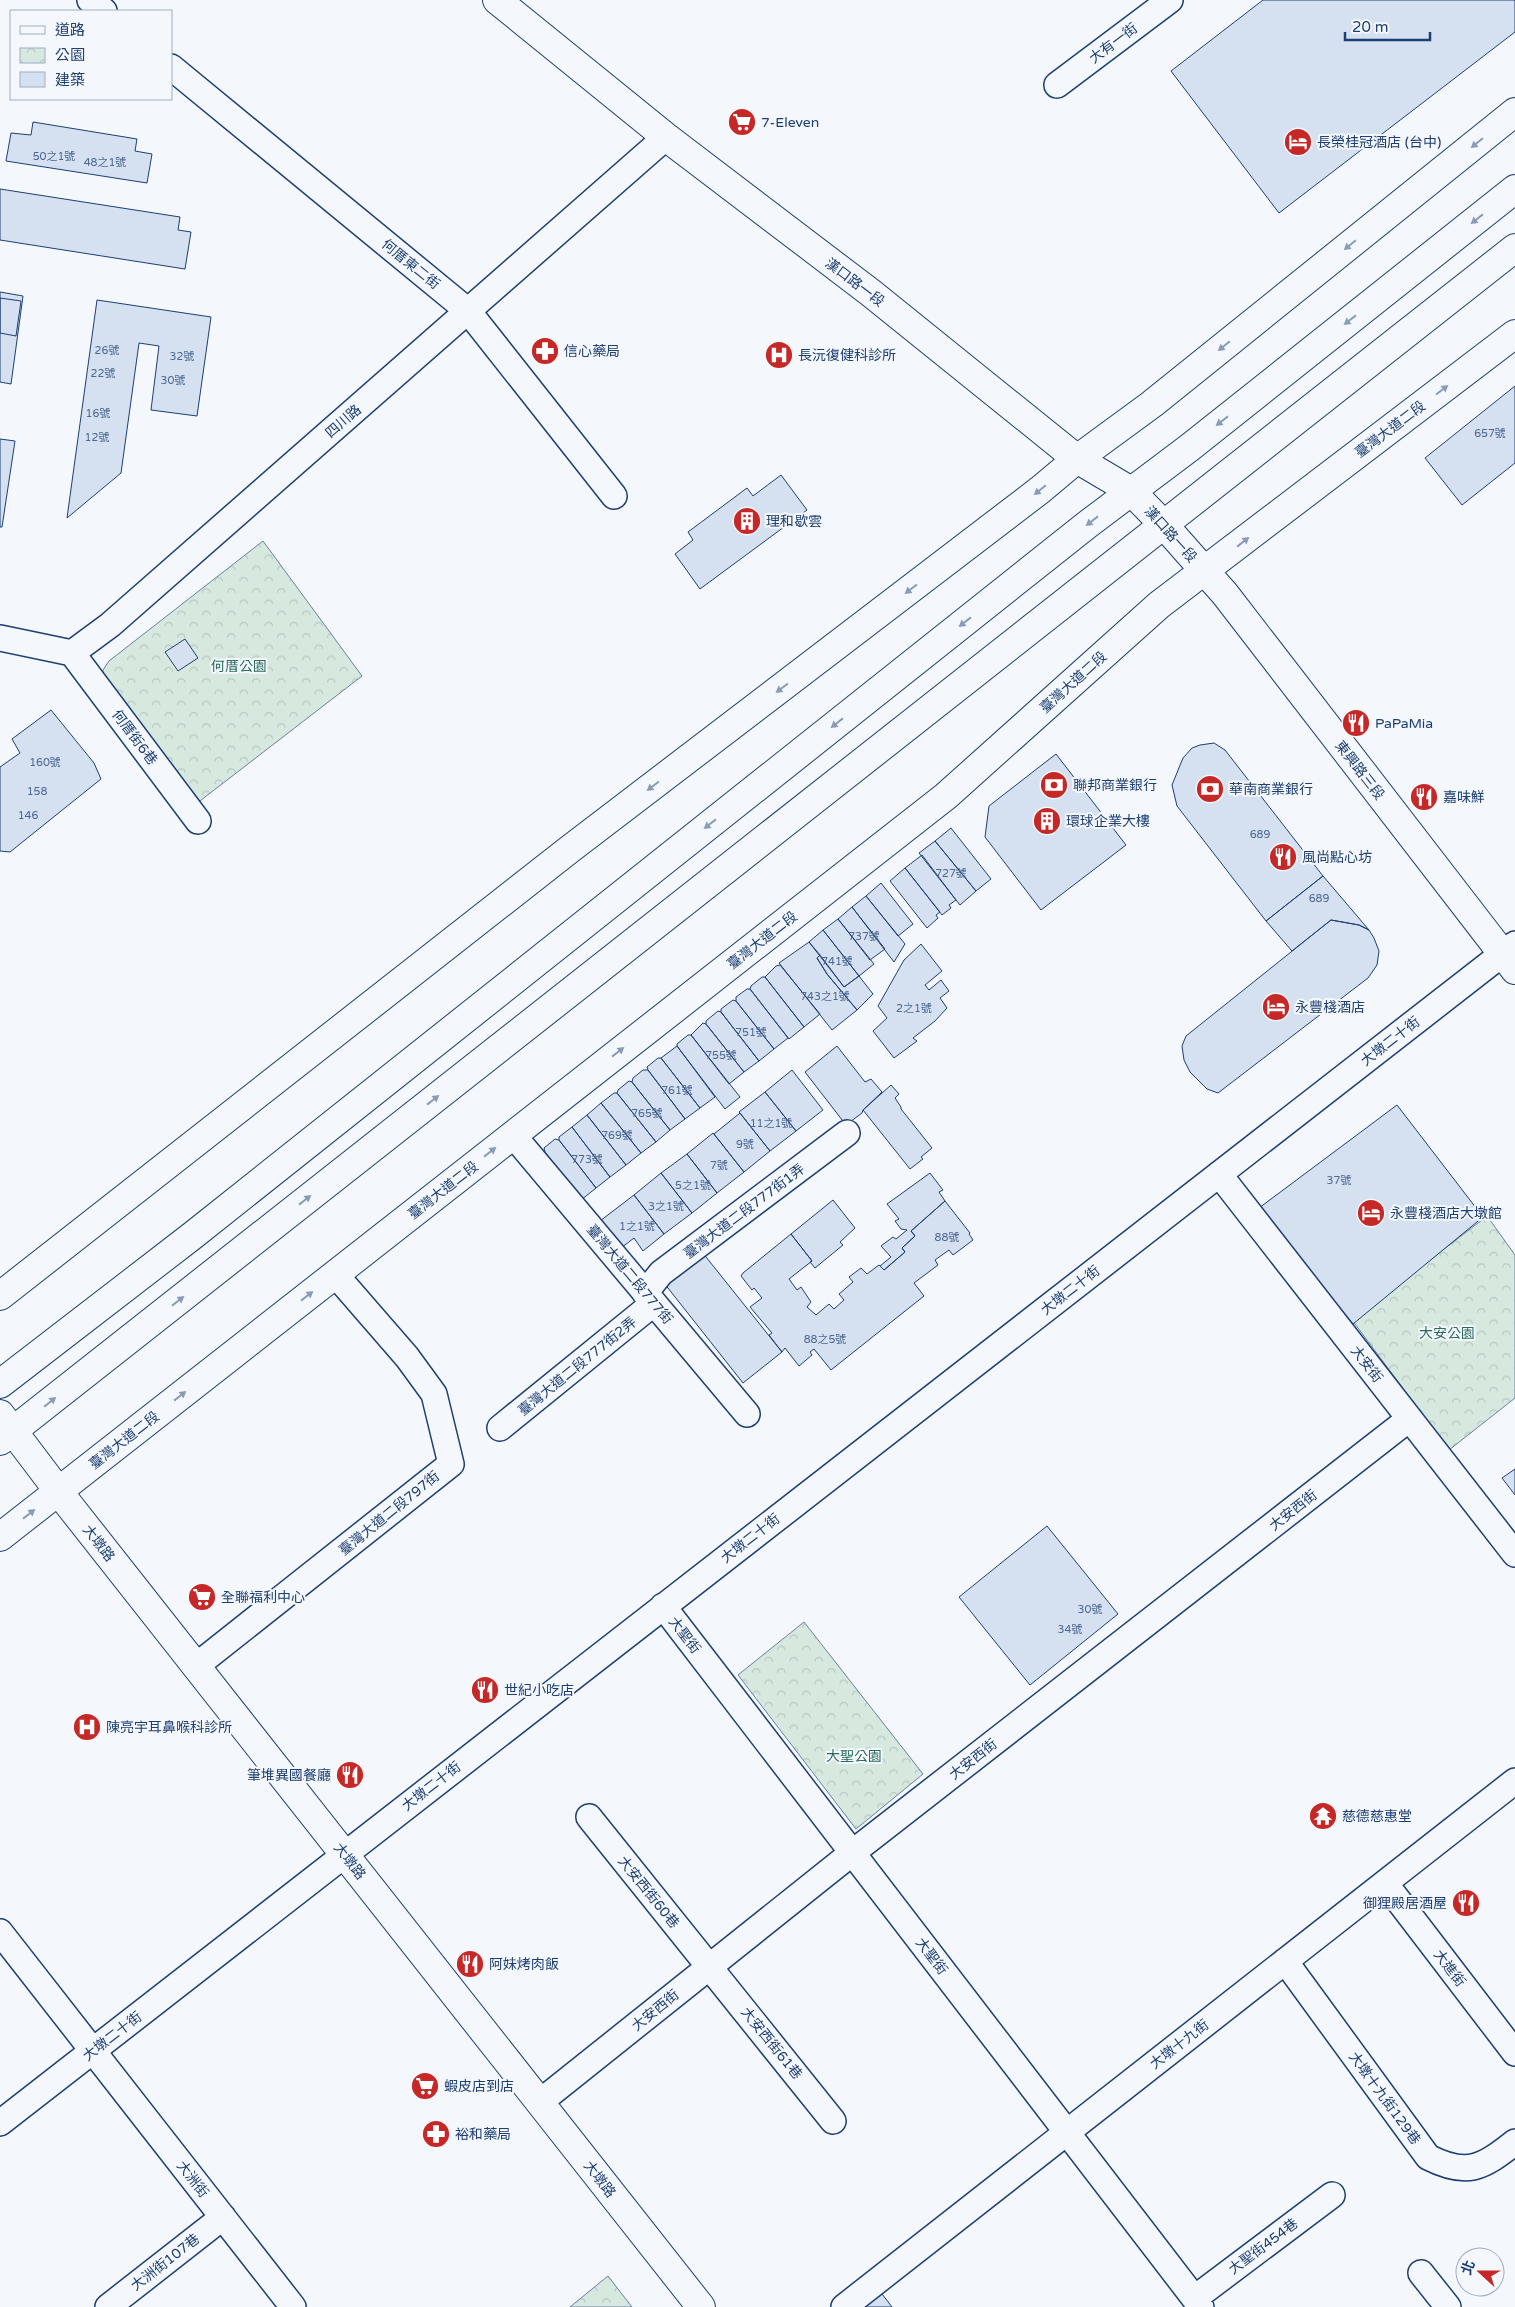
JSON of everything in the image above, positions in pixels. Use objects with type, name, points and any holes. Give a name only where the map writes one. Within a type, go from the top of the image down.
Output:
[{"type":"main road","name":"漢口路一段","points":[[497,0],[666,137],[886,305],[1077,459],[1130,491],[1164,525],[1205,572]]},
{"type":"main road","points":[[0,1296],[364,1010],[1040,490],[1077,459],[1152,404],[1515,112]]},
{"type":"main road","points":[[0,1384],[207,1223],[1130,491],[1189,448],[1515,189]]},
{"type":"main road","points":[[4,1429],[1164,525],[1515,248]]},
{"type":"main road","name":"臺灣大道二段","points":[[0,1537],[946,796],[1159,605],[1205,572],[1515,334]]},
{"type":"main road","name":"東興路三段","points":[[1205,572],[1225,594],[1511,956]]},
{"type":"main road","name":"大墩路","points":[[4,1429],[58,1491],[701,2307]]},
{"type":"street","points":[[90,0],[103,10]]},
{"type":"street","name":"大有一街","points":[[1057,85],[1170,0]]},
{"type":"street","name":"何厝東二街","points":[[172,68],[468,311],[614,496]]},
{"type":"street","name":"四川路","points":[[72,653],[110,626],[666,137]]},
{"type":"street","points":[[0,638],[72,653]]},
{"type":"street","name":"何厝街6巷","points":[[72,653],[198,821]]},
{"type":"street","name":"大墩二十街","points":[[0,2123],[1219,1174],[1511,956]]},
{"type":"street","name":"臺灣大道二段777街1弄","points":[[650,1298],[661,1273],[847,1133]]},
{"type":"street","name":"臺灣大道二段777街","points":[[513,1135],[748,1414]]},
{"type":"street","name":"大安街","points":[[1219,1174],[1515,1554]]},
{"type":"street","name":"臺灣大道二段797街","points":[[196,1666],[451,1464],[434,1394],[407,1357],[335,1274]]},
{"type":"street","name":"臺灣大道二段777街2弄","points":[[500,1428],[650,1298]]},
{"type":"street","name":"大安西街","points":[[540,2102],[852,1852],[1409,1419]]},
{"type":"street","name":"大聖街","points":[[663,1606],[1198,2303]]},
{"type":"street","name":"大墩十九街","points":[[844,2307],[1515,1781]]},
{"type":"street","name":"大安西街60巷","points":[[589,1817],[710,1966]]},
{"type":"street","name":"大進街","points":[[1385,1883],[1515,2053]]},
{"type":"street","name":"大洲街","points":[[0,1932],[293,2307]]},
{"type":"street","name":"大墩十九街129巷","points":[[1284,1961],[1428,2157],[1448,2167],[1468,2168],[1491,2161],[1515,2142]]},
{"type":"street","name":"大安西街61巷","points":[[710,1966],[833,2120]]},
{"type":"street","name":"大聖街454巷","points":[[1198,2303],[1332,2195]]},
{"type":"street","name":"大洲街107巷","points":[[108,2307],[223,2217]]},
{"type":"street","points":[[1420,2273],[1448,2307]]},
{"type":"green space","name":"何厝公園","points":[[263,541],[362,676],[196,804],[102,679],[103,670],[109,661]]},
{"type":"green space","name":"大安公園","points":[[1487,1216],[1515,1255],[1515,1398],[1449,1450],[1352,1320]]},
{"type":"green space","name":"大聖公園","points":[[804,1622],[923,1774],[856,1829],[738,1675]]},
{"type":"green space","points":[[608,2276],[632,2307],[570,2307]]},
{"type":"building","name":"長榮桂冠酒店 (台中)","points":[[1263,0],[1515,0],[1515,32],[1279,213],[1171,71]]},
{"type":"building","points":[[33,122],[137,139],[135,151],[152,154],[147,183],[6,161],[11,133],[31,135]]},
{"type":"building","points":[[0,189],[180,217],[178,230],[191,232],[185,269],[0,240]]},
{"type":"building","points":[[0,292],[23,296],[11,384],[0,382]]},
{"type":"building","points":[[0,298],[21,301],[16,336],[0,333]]},
{"type":"building","points":[[97,300],[211,317],[197,416],[151,410],[159,346],[139,343],[121,473],[67,518]]},
{"type":"building","points":[[1515,386],[1515,463],[1462,505],[1425,458]]},
{"type":"building","points":[[0,439],[15,441],[2,527],[0,527]]},
{"type":"building","name":"理和歇雲","points":[[781,475],[807,510],[700,589],[675,554],[693,540],[688,532],[747,488],[753,496]]},
{"type":"building","points":[[185,639],[198,658],[178,671],[165,652]]},
{"type":"building","points":[[51,710],[94,763],[101,779],[10,852],[0,851],[0,767],[20,753],[12,739]]},
{"type":"building","points":[[1214,743],[1225,750],[1323,876],[1266,921],[1177,806],[1172,785],[1183,758],[1192,748]]},
{"type":"building","name":"環球企業大樓","points":[[1056,754],[1126,845],[1041,910],[985,837],[989,806]]},
{"type":"building","points":[[951,828],[991,879],[976,891],[935,841]]},
{"type":"building","points":[[935,841],[976,891],[960,905],[919,853]]},
{"type":"building","points":[[922,855],[956,900],[949,905],[951,908],[942,915],[905,868]]},
{"type":"building","points":[[905,868],[940,912],[936,915],[938,918],[927,928],[890,881]]},
{"type":"building","points":[[1323,876],[1369,930],[1359,925],[1331,920],[1292,951],[1266,921]]},
{"type":"building","points":[[881,883],[913,924],[898,936],[866,896]]},
{"type":"building","points":[[866,896],[905,944],[894,962],[852,907]]},
{"type":"building","points":[[852,907],[885,949],[870,960],[838,919]]},
{"type":"building","points":[[838,919],[874,964],[859,976],[823,930]]},
{"type":"building","name":"永豐棧酒店","points":[[1331,920],[1359,925],[1369,930],[1379,951],[1377,965],[1368,978],[1218,1093],[1207,1089],[1190,1072],[1184,1060],[1182,1046],[1186,1036]]},
{"type":"building","points":[[823,930],[859,976],[844,987],[809,942]]},
{"type":"building","points":[[809,942],[820,955],[817,958],[827,974],[857,1010],[832,1030],[779,963]]},
{"type":"building","points":[[921,944],[942,971],[925,985],[929,990],[941,980],[949,991],[940,998],[947,1008],[935,1021],[913,1038],[917,1041],[894,1058],[873,1031],[887,1018],[878,1006],[904,960]]},
{"type":"building","points":[[820,955],[844,987],[859,976],[873,994],[857,1010],[827,974],[817,958]]},
{"type":"building","points":[[780,965],[820,1014],[804,1027],[765,977],[776,966]]},
{"type":"building","points":[[762,977],[765,977],[804,1027],[789,1039],[750,989]]},
{"type":"building","points":[[750,989],[788,1038],[774,1049],[736,1001],[736,997]]},
{"type":"building","points":[[733,1000],[736,1001],[774,1049],[759,1061],[721,1012],[721,1009]]},
{"type":"building","points":[[718,1011],[721,1012],[759,1061],[744,1072],[706,1024],[706,1021]]},
{"type":"building","points":[[703,1023],[706,1024],[744,1072],[729,1084],[691,1035]]},
{"type":"building","points":[[688,1035],[691,1035],[740,1097],[725,1109],[677,1046]]},
{"type":"building","points":[[677,1046],[715,1097],[700,1108],[661,1058]]},
{"type":"building","points":[[837,1046],[865,1082],[871,1079],[882,1092],[862,1113],[846,1125],[805,1072]]},
{"type":"building","points":[[658,1058],[661,1058],[700,1108],[685,1119],[648,1070],[647,1067]]},
{"type":"building","points":[[643,1070],[648,1070],[685,1119],[670,1130],[632,1082],[633,1078]]},
{"type":"building","points":[[792,1070],[823,1110],[796,1131],[765,1092]]},
{"type":"building","points":[[629,1081],[632,1082],[670,1130],[656,1142],[617,1093]]},
{"type":"building","points":[[891,1085],[899,1094],[895,1098],[901,1109],[932,1148],[921,1157],[923,1159],[910,1169],[863,1110]]},
{"type":"building","points":[[765,1092],[796,1131],[770,1151],[739,1112]]},
{"type":"building","points":[[614,1093],[617,1093],[656,1142],[641,1153],[601,1103]]},
{"type":"building","points":[[601,1103],[641,1153],[626,1165],[587,1115]]},
{"type":"building","name":"永豐棧酒店大墩館","points":[[1397,1105],[1483,1217],[1353,1324],[1259,1208]]},
{"type":"building","points":[[740,1113],[770,1151],[744,1172],[714,1134]]},
{"type":"building","points":[[587,1115],[626,1165],[610,1177],[572,1127]]},
{"type":"building","points":[[572,1127],[610,1177],[596,1188],[559,1140],[559,1137]]},
{"type":"building","points":[[713,1133],[744,1172],[717,1193],[687,1154]]},
{"type":"building","points":[[555,1139],[559,1140],[596,1188],[581,1200],[545,1152],[544,1148]]},
{"type":"building","points":[[687,1154],[717,1193],[692,1213],[661,1173]]},
{"type":"building","points":[[661,1173],[692,1213],[664,1234],[634,1195]]},
{"type":"building","points":[[930,1173],[943,1190],[939,1192],[945,1201],[911,1231],[915,1236],[902,1248],[905,1252],[884,1270],[880,1266],[891,1257],[881,1246],[893,1237],[896,1239],[907,1230],[901,1229],[895,1221],[899,1219],[887,1204]]},
{"type":"building","points":[[634,1195],[664,1234],[643,1251],[634,1238],[621,1248],[600,1221]]},
{"type":"building","points":[[833,1200],[855,1228],[840,1242],[843,1245],[815,1268],[810,1262],[812,1261],[791,1234]]},
{"type":"building","points":[[945,1201],[970,1233],[973,1240],[953,1255],[949,1250],[935,1260],[938,1265],[914,1283],[924,1296],[831,1370],[814,1349],[810,1352],[812,1355],[799,1366],[785,1348],[782,1352],[769,1335],[772,1333],[750,1307],[762,1298],[754,1288],[752,1290],[741,1276],[743,1273],[791,1234],[812,1261],[789,1279],[797,1290],[801,1287],[811,1302],[807,1307],[816,1315],[829,1304],[834,1309],[844,1300],[839,1294],[853,1282],[849,1277],[861,1268],[867,1274],[879,1265],[884,1270],[905,1252],[902,1248],[915,1236],[911,1231]]},
{"type":"building","points":[[702,1252],[782,1352],[743,1383],[664,1283]]},
{"type":"building","points":[[1515,1469],[1515,1495],[1502,1478]]},
{"type":"building","points":[[1047,1526],[1118,1614],[1030,1685],[959,1597]]},
{"type":"building","points":[[879,2290],[892,2307],[859,2307]]},
{"type":"place","name":"7-Eleven","points":[[742,122]]},
{"type":"place","name":"長榮桂冠酒店 (台中)","points":[[1298,142]]},
{"type":"place","name":"信心藥局","points":[[545,351]]},
{"type":"place","name":"長沅復健科診所","points":[[779,355]]},
{"type":"place","name":"理和歇雲","points":[[747,521]]},
{"type":"place","name":"PaPaMia","points":[[1356,723]]},
{"type":"place","name":"聯邦商業銀行","points":[[1054,785]]},
{"type":"place","name":"華南商業銀行","points":[[1210,789]]},
{"type":"place","name":"嘉味鮮","points":[[1424,797]]},
{"type":"place","name":"環球企業大樓","points":[[1047,821]]},
{"type":"place","name":"風尚點心坊","points":[[1283,857]]},
{"type":"place","name":"永豐棧酒店","points":[[1276,1007]]},
{"type":"place","name":"永豐棧酒店大墩館","points":[[1371,1213]]},
{"type":"place","name":"全聯福利中心","points":[[202,1597]]},
{"type":"place","name":"世紀小吃店","points":[[485,1690]]},
{"type":"place","name":"陳亮宇耳鼻喉科診所","points":[[87,1727]]},
{"type":"place","name":"筆堆異國餐廳","points":[[350,1775]]},
{"type":"place","name":"慈德慈惠堂","points":[[1323,1816]]},
{"type":"place","name":"御狸殿居酒屋","points":[[1466,1903]]},
{"type":"place","name":"阿妹烤肉飯","points":[[470,1964]]},
{"type":"place","name":"蝦皮店到店","points":[[425,2086]]},
{"type":"place","name":"裕和藥局","points":[[436,2134]]}]
